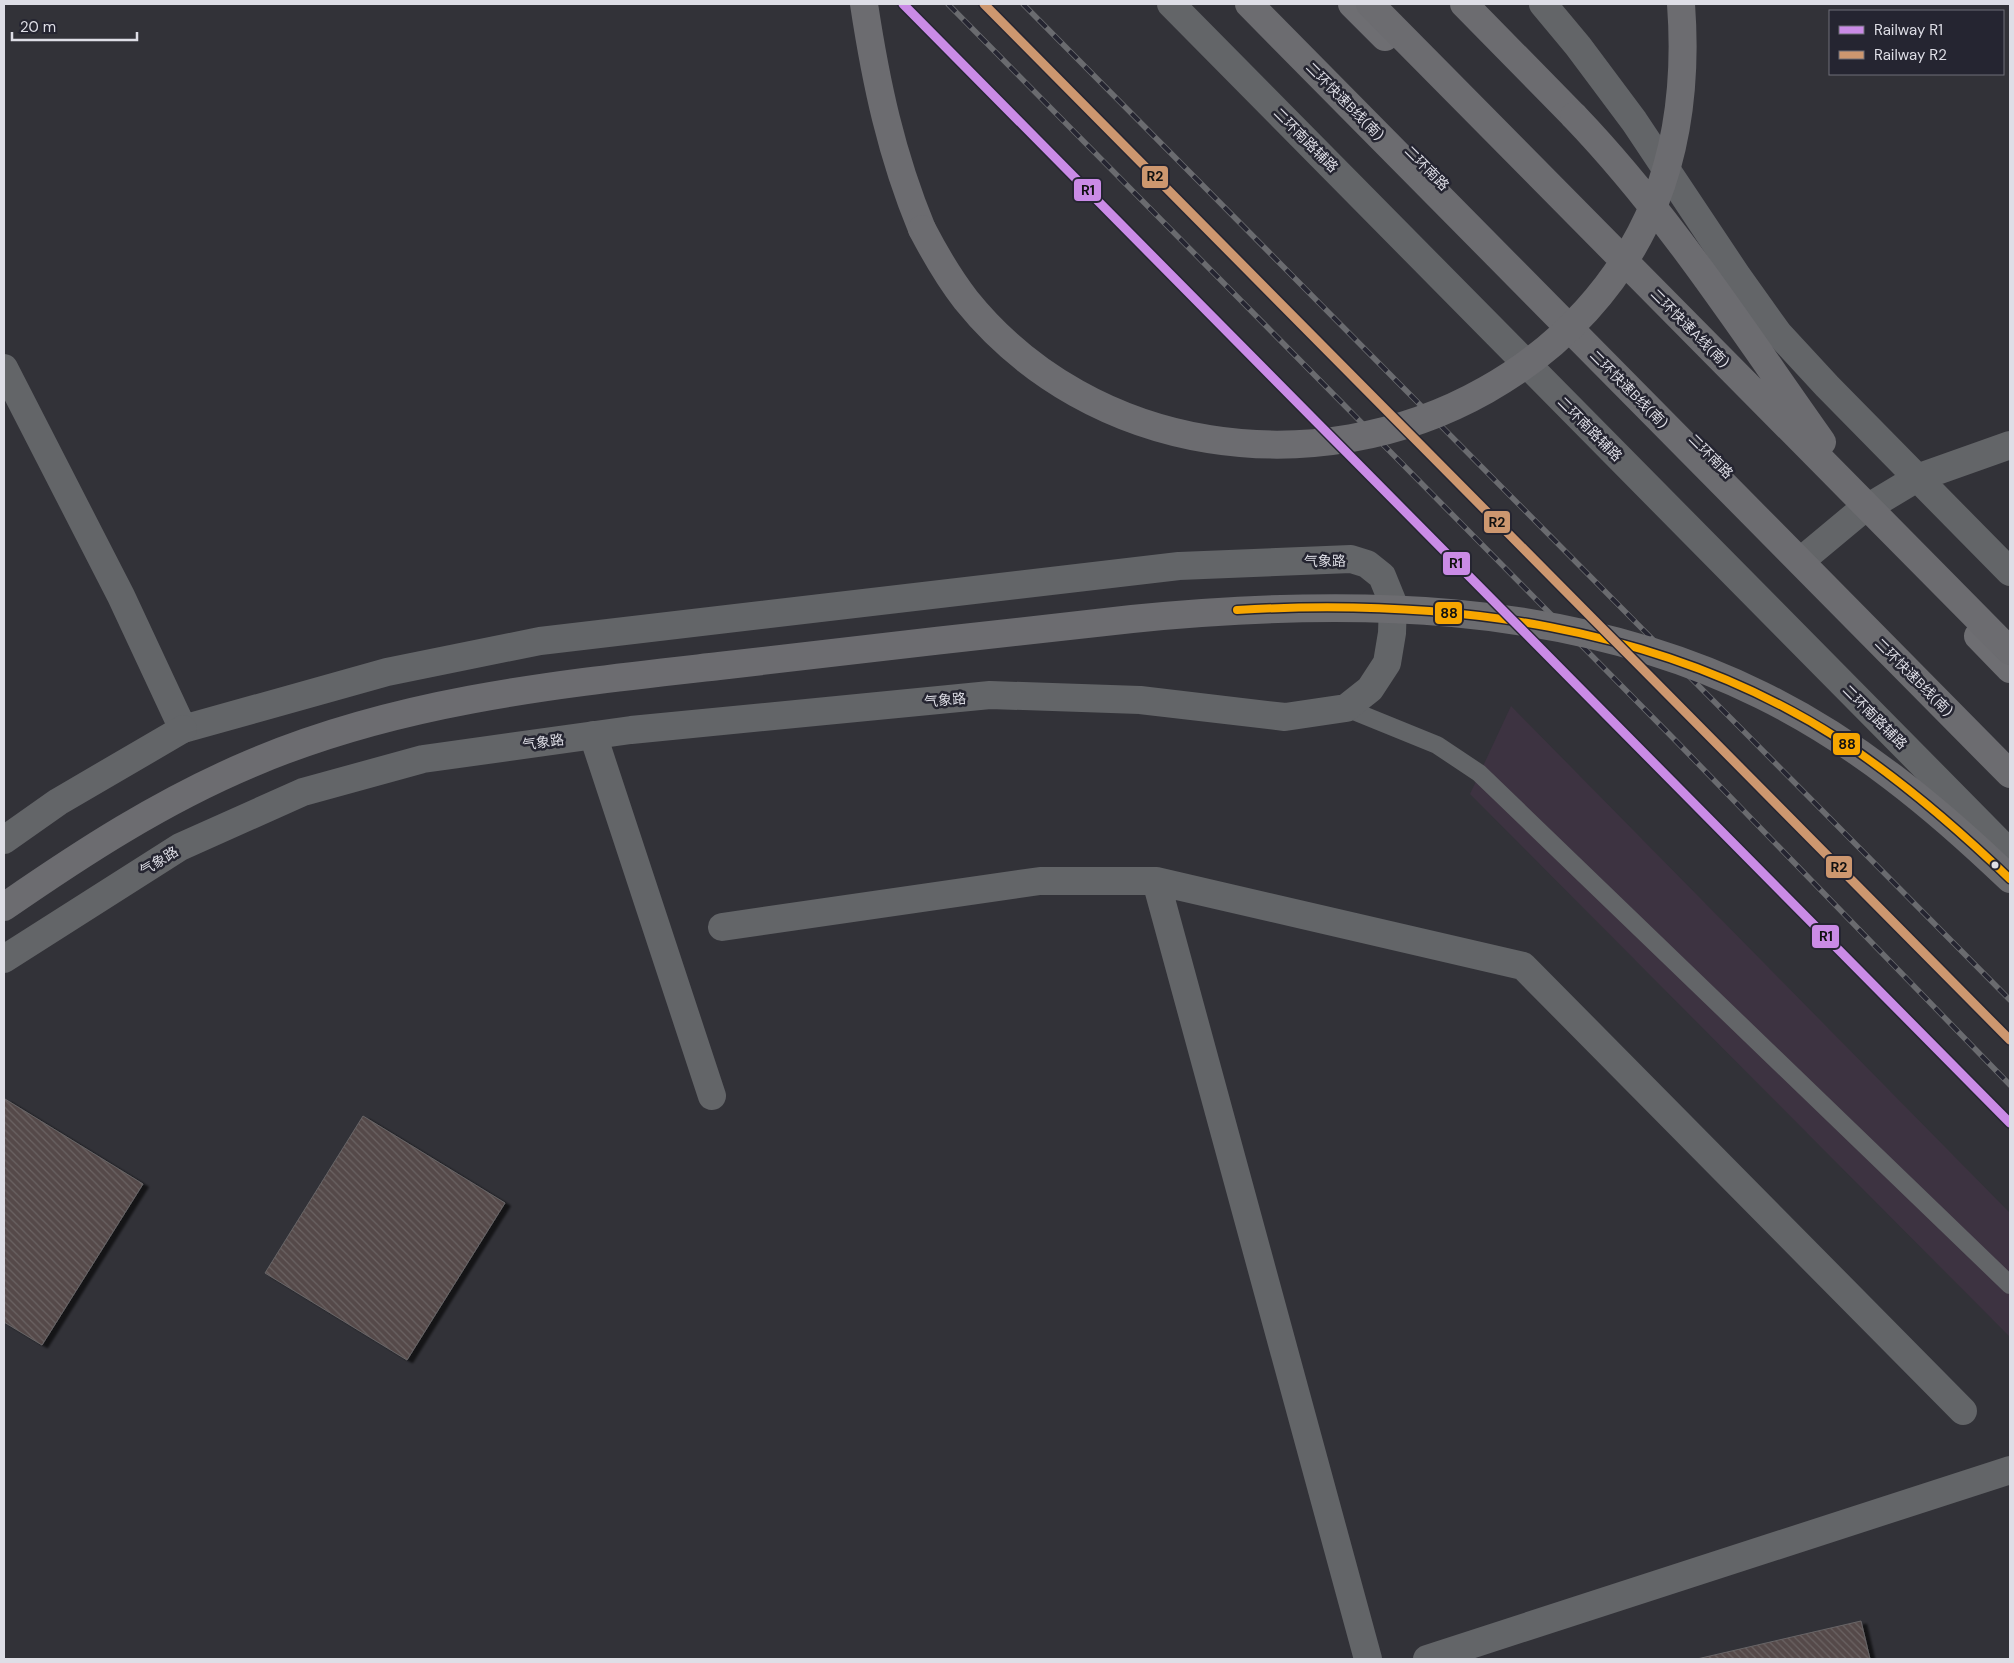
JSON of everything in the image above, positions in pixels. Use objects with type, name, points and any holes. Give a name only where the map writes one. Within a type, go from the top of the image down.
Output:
[{"type":"highway","points":[[864,4],[882,108],[906,191],[922,229],[942,266],[967,300],[989,325],[1027,360],[1063,384],[1101,405],[1141,422],[1183,434],[1227,443],[1273,446],[1319,444],[1365,437],[1412,424],[1459,406],[1504,380],[1546,350],[1582,317],[1611,281],[1635,243],[1654,202],[1668,162],[1677,121],[1682,79],[1683,39],[1681,4]]},
{"type":"highway","name":"二环快速B线(南)","points":[[1249,4],[2010,774]]},
{"type":"highway","name":"二环快速A线(南)","points":[[1370,4],[2010,651]]},
{"type":"highway","points":[[1464,4],[1574,116],[1625,172],[1696,264],[1844,473],[1899,539]]},
{"type":"highway","points":[[4,907],[133,823],[250,763],[317,738],[380,719],[429,707],[539,687],[1132,619],[1199,612],[1323,606],[1435,611],[1539,624],[1633,646],[1711,673],[1760,695],[1800,716],[1876,764],[1933,809],[2010,879]]},
{"type":"main road","name":"二环南路","points":[[1265,4],[2010,758]]},
{"type":"main road","points":[[1352,4],[2010,669]]},
{"type":"street","name":"二环南路辅路","points":[[1171,4],[2010,853]]},
{"type":"street","points":[[1544,4],[1634,121],[1738,277],[1778,332],[1827,386],[2010,572]]},
{"type":"street","points":[[4,368],[122,596],[183,729]]},
{"type":"street","points":[[1809,554],[1856,514],[1917,478],[2010,445]]},
{"type":"street","name":"气象路","points":[[4,840],[58,802],[183,729],[387,672],[540,641],[1179,566],[1351,560],[1366,564],[1382,576],[1393,604],[1392,633],[1387,663],[1370,689],[1346,708],[1285,716],[1140,700],[990,696],[631,730],[423,759],[303,792],[180,847],[4,959]]},
{"type":"street","points":[[593,735],[712,1096]]},
{"type":"street","points":[[722,927],[1040,881],[1156,881],[1523,966],[1964,1411]]},
{"type":"street","points":[[1156,881],[1368,1659]]},
{"type":"street","points":[[1427,1659],[2010,1470]]},
{"type":"lane","points":[[1346,708],[1437,745],[1479,773],[2010,1285]]},
{"type":"shaded area","points":[[1511,706],[2010,1213],[2010,1337],[1470,794]]},
{"type":"building","points":[[5,1099],[143,1184],[42,1345],[4,1322]]},
{"type":"building","points":[[363,1116],[505,1203],[407,1360],[265,1273]]},
{"type":"building","points":[[1861,1621],[1870,1659],[1697,1659]]},
{"type":"railway","points":[[948,4],[1676,741],[2010,1085]]},
{"type":"railway","points":[[984,4],[2010,1040]]},
{"type":"railway","points":[[1023,4],[2010,1000]]},
{"type":"rail line","name":"R1","points":[[903,4],[2010,1123]]},
{"type":"rail line","name":"R2","points":[[984,4],[2010,1040]]},
{"type":"transit line","name":"88","points":[[1237,610],[1316,607],[1394,609],[1472,615],[1549,627],[1625,644],[1699,669],[1770,700],[1839,739],[1928,805],[2010,879]]}]
